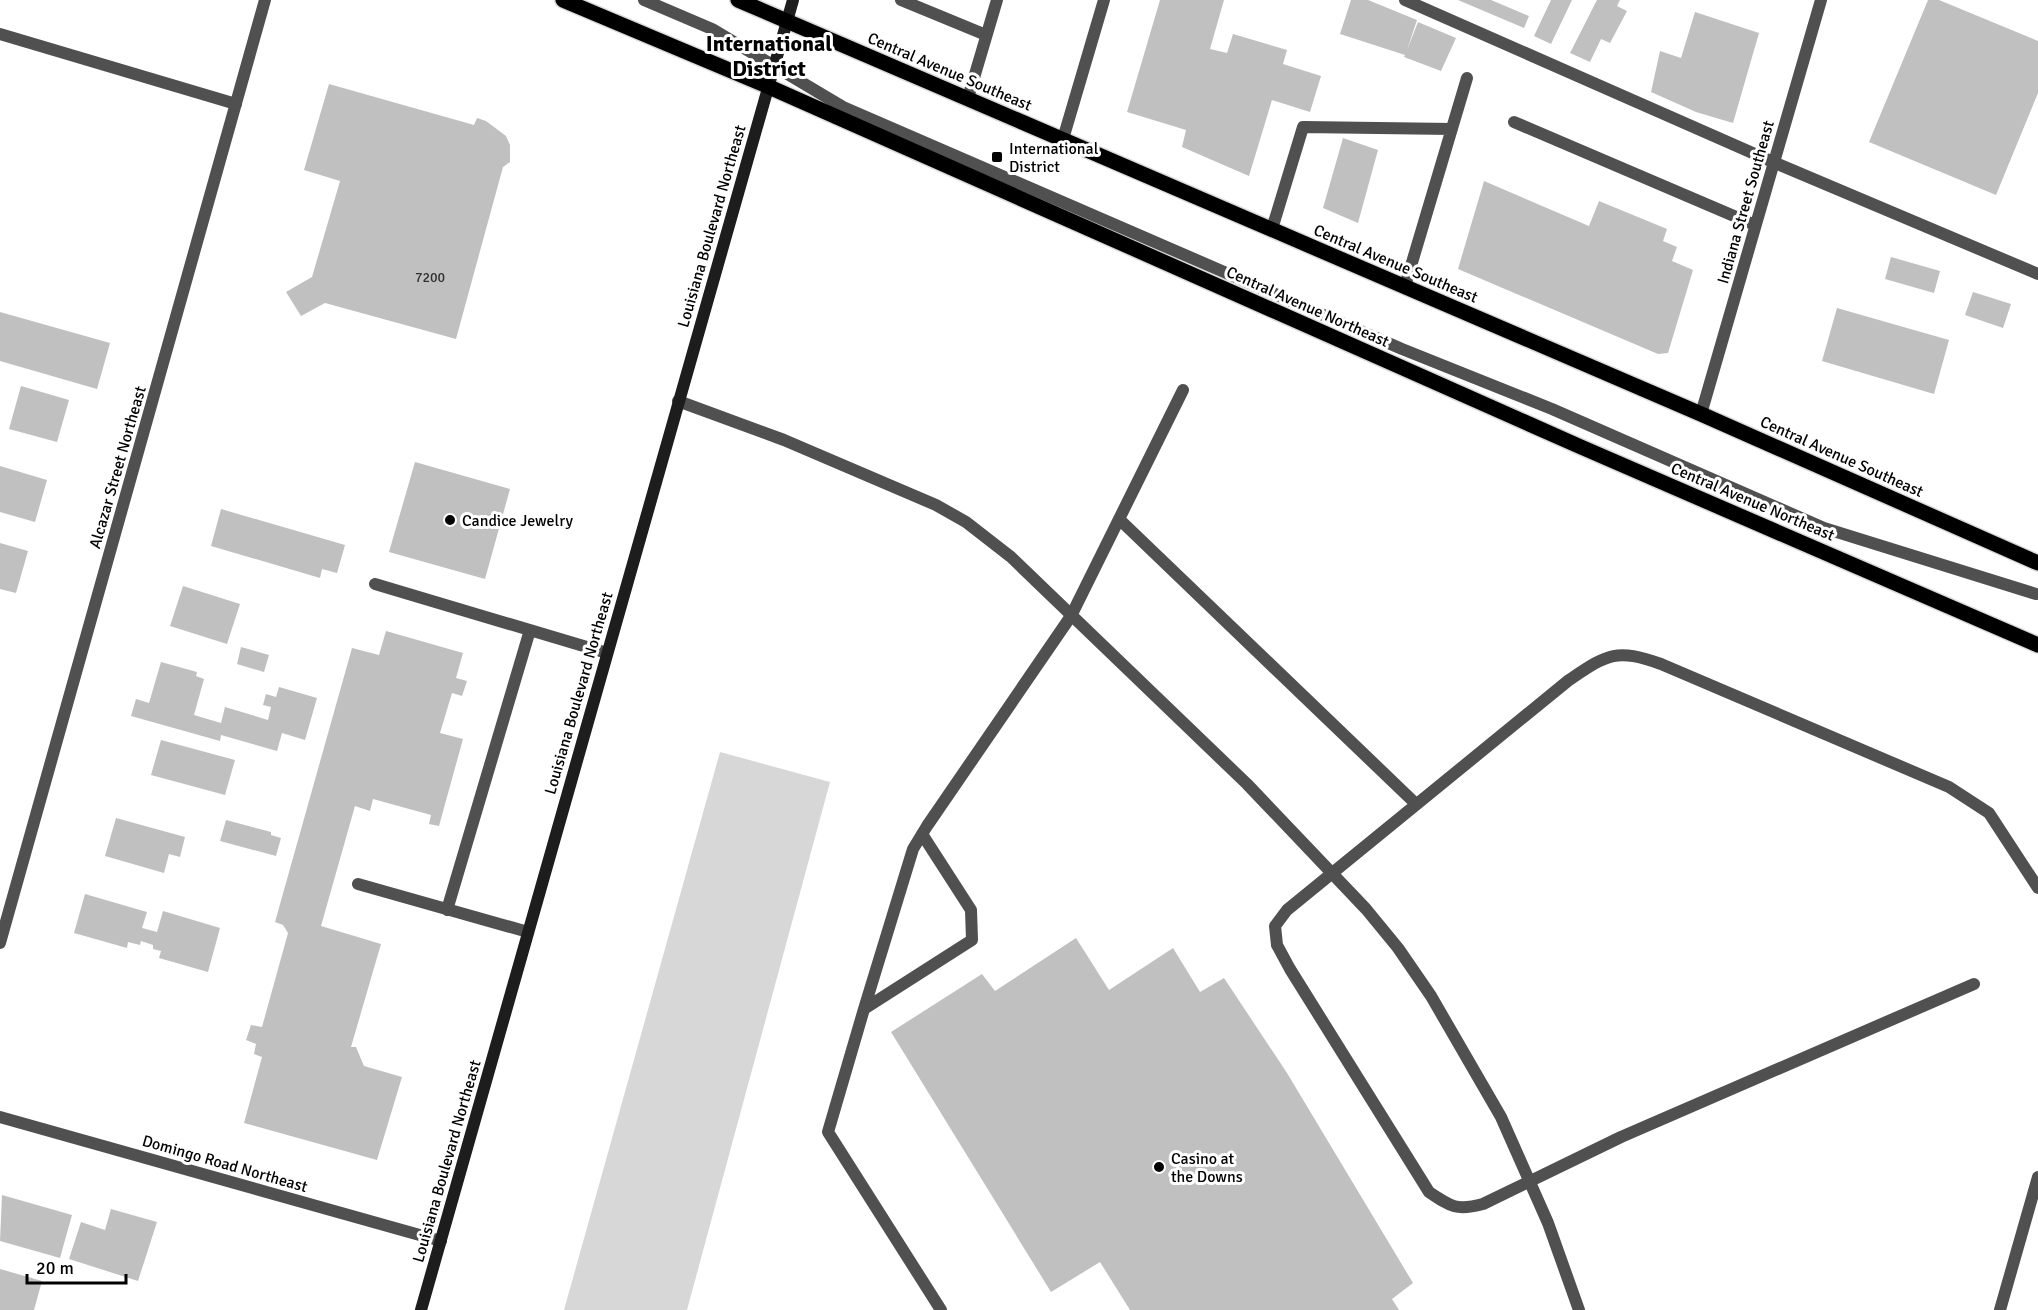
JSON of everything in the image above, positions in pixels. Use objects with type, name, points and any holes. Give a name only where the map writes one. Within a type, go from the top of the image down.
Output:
[{"type":"main road","name":"Central Avenue Northeast","points":[[563,0],[767,86],[1570,442],[2038,645]]},
{"type":"main road","name":"Central Avenue Southeast","points":[[738,0],[1701,414],[2038,563]]},
{"type":"main road","name":"Louisiana Boulevard Northeast","points":[[421,1310],[793,0]]},
{"type":"street","name":"Alcazar Street Northeast","points":[[0,943],[265,0]]},
{"type":"street","name":"Central Avenue Northeast","points":[[644,0],[712,29],[843,107],[1402,349],[1563,413],[1824,528],[2036,594]]},
{"type":"street","points":[[901,0],[986,35]]},
{"type":"street","points":[[968,98],[996,0]]},
{"type":"street","points":[[1063,139],[1104,0]]},
{"type":"street","points":[[1406,0],[1773,162],[2038,274]]},
{"type":"street","name":"Indiana Street Southeast","points":[[1701,414],[1821,0]]},
{"type":"street","points":[[0,34],[236,104]]},
{"type":"street","points":[[1405,286],[1467,78]]},
{"type":"street","points":[[1514,122],[1755,225]]},
{"type":"street","points":[[1272,229],[1303,127],[1452,129]]},
{"type":"street","points":[[940,1310],[828,1132],[904,874],[922,834],[1071,616],[1183,390]]},
{"type":"street","points":[[678,401],[784,440],[936,505],[989,538],[1247,784],[1332,873],[1398,948],[1431,996],[1501,1117],[1531,1181],[1579,1310]]},
{"type":"street","points":[[1119,519],[1416,804]]},
{"type":"street","points":[[375,585],[607,653]]},
{"type":"street","points":[[447,910],[530,630]]},
{"type":"street","points":[[1974,984],[1621,1137],[1483,1204],[1465,1209],[1451,1206],[1429,1192],[1277,945],[1275,926],[1287,910],[1585,670],[1620,653],[1635,655],[1939,783],[1974,801],[1989,813],[2038,888]]},
{"type":"street","points":[[864,1010],[972,940],[971,910],[922,834]]},
{"type":"street","points":[[358,885],[528,932]]},
{"type":"street","name":"Domingo Road Northeast","points":[[0,1117],[441,1241]]},
{"type":"street","points":[[2000,1310],[2038,1177]]},
{"type":"shaded area","points":[[720,752],[830,782],[687,1310],[564,1310]]},
{"type":"building","points":[[1160,0],[1224,0],[1210,49],[1227,53],[1233,34],[1287,50],[1283,64],[1321,76],[1310,112],[1272,100],[1249,176],[1182,147],[1186,130],[1127,112]]},
{"type":"building","points":[[1351,0],[1368,0],[1417,20],[1407,50],[1418,22],[1456,38],[1441,71],[1404,57],[1405,55],[1340,34]]},
{"type":"building","points":[[1458,0],[1491,0],[1529,16],[1524,28]]},
{"type":"building","points":[[1551,0],[1572,0],[1551,44],[1534,36]]},
{"type":"building","points":[[1597,0],[1620,0],[1617,6],[1627,11],[1610,43],[1601,39],[1590,62],[1570,53]]},
{"type":"building","points":[[1928,0],[1939,0],[2038,41],[2038,93],[1996,195],[1869,142]]},
{"type":"building","points":[[1695,12],[1759,33],[1733,123],[1696,112],[1651,92],[1660,51],[1681,58]]},
{"type":"building","points":[[329,84],[474,125],[477,118],[486,121],[506,136],[510,145],[510,162],[503,167],[456,339],[325,303],[301,316],[286,292],[312,277],[340,181],[304,170]]},
{"type":"building","points":[[1343,138],[1378,150],[1358,223],[1323,208]]},
{"type":"building","points":[[1484,181],[1589,226],[1599,201],[1667,229],[1663,241],[1677,247],[1672,261],[1693,270],[1668,353],[1658,354],[1458,269]]},
{"type":"building","points":[[1891,257],[1940,271],[1934,293],[1885,279]]},
{"type":"building","points":[[1973,292],[2011,304],[2003,328],[1965,315]]},
{"type":"building","points":[[1837,308],[1949,340],[1934,394],[1822,361]]},
{"type":"building","points":[[0,312],[110,343],[97,389],[0,361]]},
{"type":"building","points":[[21,386],[69,400],[57,442],[9,429]]},
{"type":"building","name":"Candice Jewelry","points":[[415,462],[510,489],[485,579],[389,552]]},
{"type":"building","points":[[0,466],[47,480],[35,522],[0,512]]},
{"type":"building","points":[[221,509],[345,545],[337,573],[322,569],[320,578],[211,546]]},
{"type":"building","points":[[0,543],[28,551],[16,593],[0,589]]},
{"type":"building","points":[[183,586],[240,604],[227,644],[170,626]]},
{"type":"building","points":[[386,631],[463,653],[456,678],[467,681],[462,696],[452,693],[440,733],[463,739],[439,826],[429,824],[431,815],[373,799],[370,811],[355,806],[321,926],[381,944],[351,1047],[356,1047],[364,1066],[402,1077],[377,1160],[244,1123],[262,1057],[254,1054],[256,1044],[246,1040],[251,1025],[262,1027],[288,933],[283,925],[275,922],[352,648],[379,655]]},
{"type":"building","points":[[241,647],[269,655],[264,672],[237,664]]},
{"type":"building","points":[[161,662],[197,672],[196,676],[204,679],[194,715],[221,723],[225,707],[268,720],[271,707],[263,705],[266,694],[276,697],[279,687],[317,698],[305,740],[282,733],[277,751],[221,735],[220,741],[131,716],[136,699],[149,703]]},
{"type":"building","points":[[161,740],[235,760],[225,795],[151,775]]},
{"type":"building","points":[[116,818],[185,837],[180,857],[169,854],[164,873],[105,856]]},
{"type":"building","points":[[226,820],[271,832],[271,835],[281,838],[276,856],[220,841]]},
{"type":"building","points":[[85,894],[147,912],[142,928],[157,932],[163,911],[220,928],[208,972],[159,958],[161,951],[141,941],[140,945],[128,942],[127,948],[74,933]]},
{"type":"building","name":"Casino at the Downs","points":[[1076,938],[1109,990],[1173,948],[1200,992],[1224,978],[1287,1073],[1413,1283],[1392,1299],[1399,1310],[1130,1310],[1100,1262],[1051,1292],[891,1032],[982,974],[995,991]]},
{"type":"building","points":[[2,1195],[72,1215],[60,1258],[0,1241]]},
{"type":"building","points":[[111,1209],[157,1222],[138,1281],[69,1259],[81,1222],[105,1230]]},
{"type":"building","points":[[0,1269],[42,1281],[34,1310],[0,1310]]},
{"type":"place","name":"International District","points":[[997,157]]},
{"type":"place","name":"Candice Jewelry","points":[[450,520]]},
{"type":"place","name":"Casino at the Downs","points":[[1159,1167]]},
{"type":"district","name":"International District","points":[[769,56]]}]
